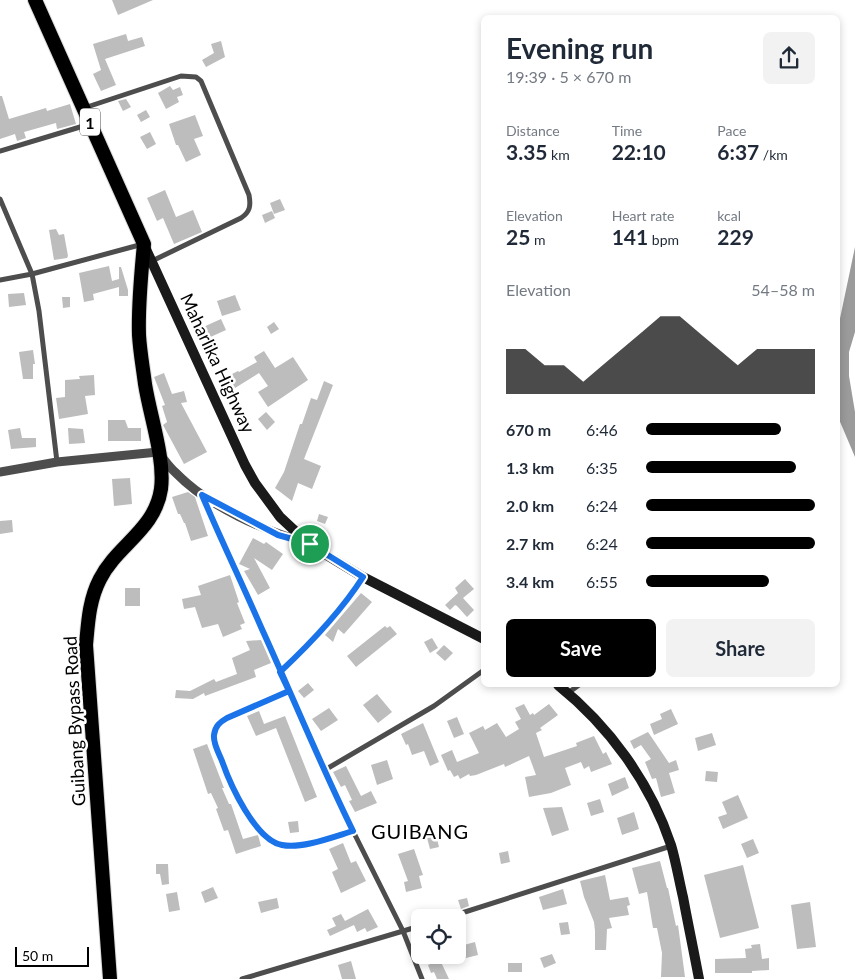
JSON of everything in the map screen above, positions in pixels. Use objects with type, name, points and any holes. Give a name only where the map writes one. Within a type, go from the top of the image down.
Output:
[{"type":"highway","name":"Maharlika Highway","points":[[35,0],[144,244]]},
{"type":"highway","name":"Guibang Bypass Road","points":[[110,979],[86,645],[88,618],[93,596],[100,578],[112,561],[152,518],[161,487],[161,470],[139,337],[140,284],[144,244]]},
{"type":"main road","name":"Maharlika Highway","points":[[144,244],[245,465],[255,483],[280,517],[310,544],[363,577],[481,637]]},
{"type":"main road","points":[[561,687],[600,723],[627,760],[651,799],[671,846],[699,979]]},
{"type":"street","points":[[84,108],[181,76],[196,77],[200,81],[249,196],[251,205],[248,213],[241,218],[151,262]]},
{"type":"street","points":[[0,151],[90,123]]},
{"type":"street","points":[[0,199],[32,274],[39,310],[57,462]]},
{"type":"street","points":[[0,280],[32,274],[144,244]]},
{"type":"street","points":[[0,472],[57,462],[158,452],[176,473],[202,495],[278,535],[310,544]]},
{"type":"street","points":[[202,495],[323,771],[403,931],[422,979]]},
{"type":"street","points":[[280,672],[324,630],[351,596],[363,577]]},
{"type":"street","points":[[323,771],[434,706],[481,672]]},
{"type":"street","points":[[568,692],[576,687]]},
{"type":"street","points":[[466,912],[671,846]]},
{"type":"street","points":[[242,979],[411,929]]},
{"type":"lane","points":[[289,691],[219,723],[214,741],[227,776],[244,809],[260,830],[271,840],[281,845],[292,846],[353,831]]},
{"type":"shaded area","points":[[855,247],[855,332],[849,352],[849,376],[855,412],[855,457],[840,422],[840,318]]},
{"type":"building","points":[[112,0],[153,0],[118,15]]},
{"type":"building","points":[[126,34],[128,41],[142,37],[145,46],[105,59],[116,85],[101,91],[93,74],[101,70],[93,44]]},
{"type":"building","points":[[221,41],[225,57],[206,67],[202,60],[214,53],[211,44]]},
{"type":"building","points":[[170,86],[173,90],[180,87],[183,95],[177,97],[179,102],[166,109],[158,93]]},
{"type":"building","points":[[0,96],[2,96],[9,119],[46,108],[47,111],[70,104],[76,124],[57,129],[56,123],[24,132],[26,138],[17,141],[15,134],[0,139]]},
{"type":"building","points":[[126,99],[131,107],[123,111],[118,101]]},
{"type":"building","points":[[146,110],[150,117],[141,122],[137,115]]},
{"type":"building","points":[[195,115],[203,136],[194,139],[201,155],[186,162],[178,145],[176,145],[169,124]]},
{"type":"building","points":[[150,132],[156,144],[147,149],[140,137]]},
{"type":"building","points":[[165,190],[176,217],[193,210],[202,232],[174,244],[163,218],[157,221],[147,198]]},
{"type":"building","points":[[280,199],[285,210],[274,214],[270,203]]},
{"type":"building","points":[[272,211],[275,218],[265,223],[262,215]]},
{"type":"building","points":[[56,229],[59,235],[64,234],[68,256],[67,258],[54,260],[49,230]]},
{"type":"building","points":[[109,266],[112,281],[119,279],[119,267],[121,267],[128,296],[119,296],[119,287],[93,294],[94,300],[84,302],[79,273]]},
{"type":"building","points":[[24,293],[26,305],[9,307],[8,294]]},
{"type":"building","points":[[235,295],[241,310],[222,316],[217,301]]},
{"type":"building","points":[[62,297],[70,297],[70,307],[63,308]]},
{"type":"building","points":[[221,319],[226,330],[206,339],[201,328]]},
{"type":"building","points":[[274,322],[279,329],[271,334],[267,327]]},
{"type":"building","points":[[33,350],[35,364],[33,364],[33,379],[23,379],[19,352]]},
{"type":"building","points":[[264,351],[275,368],[293,357],[308,380],[268,407],[258,392],[268,386],[259,373],[235,388],[228,376],[257,362],[254,357]]},
{"type":"building","points":[[164,373],[172,394],[184,391],[187,402],[181,403],[207,452],[184,464],[163,425],[167,422],[162,406],[165,405],[154,377]]},
{"type":"building","points":[[94,375],[95,395],[85,396],[88,414],[59,419],[56,398],[65,397],[65,380],[80,379],[79,376]]},
{"type":"building","points":[[324,381],[333,385],[304,459],[321,466],[312,489],[298,483],[292,501],[275,488],[284,472],[311,398],[317,400]]},
{"type":"building","points":[[266,412],[275,422],[267,430],[258,419]]},
{"type":"building","points":[[108,420],[125,420],[128,428],[141,428],[141,441],[108,441]]},
{"type":"building","points":[[20,428],[22,438],[36,438],[36,447],[11,449],[8,430]]},
{"type":"building","points":[[68,428],[83,429],[85,443],[69,444]]},
{"type":"building","points":[[130,478],[132,504],[114,506],[112,479]]},
{"type":"building","points":[[188,492],[195,497],[208,536],[191,541],[185,523],[180,514],[178,514],[172,497]]},
{"type":"building","points":[[319,514],[328,517],[325,524],[317,521]]},
{"type":"building","points":[[12,520],[13,532],[0,534],[0,521]]},
{"type":"building","points":[[253,538],[264,544],[266,542],[283,554],[272,570],[254,558],[270,588],[258,595],[244,571],[250,569],[239,564]]},
{"type":"building","points":[[230,575],[239,602],[237,603],[245,623],[240,625],[242,629],[223,637],[218,624],[202,628],[195,607],[184,609],[182,599],[201,595],[198,586]]},
{"type":"building","points":[[465,579],[474,589],[463,598],[474,610],[467,617],[457,606],[455,605],[450,610],[445,605],[458,593],[455,588]]},
{"type":"building","points":[[125,588],[140,588],[140,606],[125,606]]},
{"type":"building","points":[[361,593],[372,602],[344,634],[338,629],[333,642],[325,635]]},
{"type":"building","points":[[385,626],[387,628],[390,626],[397,634],[356,667],[347,656]]},
{"type":"building","points":[[432,638],[438,648],[430,653],[424,642]]},
{"type":"building","points":[[261,640],[271,663],[254,670],[256,677],[205,696],[204,693],[193,699],[175,698],[176,690],[190,691],[214,679],[216,682],[237,674],[232,658],[250,650],[246,641]]},
{"type":"building","points":[[444,645],[453,653],[445,661],[436,653]]},
{"type":"building","points":[[308,683],[314,690],[304,698],[298,691]]},
{"type":"building","points":[[377,694],[392,712],[378,723],[363,705]]},
{"type":"building","points":[[524,704],[530,715],[533,713],[534,715],[549,704],[558,715],[536,733],[544,757],[577,746],[576,743],[594,736],[603,754],[606,752],[612,764],[591,772],[589,766],[584,769],[581,762],[565,768],[571,785],[551,793],[529,797],[525,777],[536,775],[529,756],[505,767],[504,764],[476,775],[470,776],[469,774],[460,779],[458,775],[454,777],[450,770],[448,771],[441,755],[452,750],[457,762],[479,753],[469,733],[483,726],[485,730],[497,723],[506,737],[519,729],[515,722],[521,719],[515,708]]},
{"type":"building","points":[[329,708],[338,720],[321,731],[312,719]]},
{"type":"building","points":[[671,709],[678,724],[654,735],[650,724],[662,719],[660,714]]},
{"type":"building","points":[[259,711],[264,724],[285,716],[317,797],[305,802],[276,728],[256,736],[247,716]]},
{"type":"building","points":[[457,717],[464,734],[454,738],[447,721]]},
{"type":"building","points":[[423,723],[439,762],[430,766],[424,751],[412,755],[408,744],[406,745],[401,734]]},
{"type":"building","points":[[648,732],[669,763],[676,760],[679,770],[669,773],[675,793],[661,797],[656,778],[652,779],[645,762],[651,759],[641,745],[634,749],[630,741]]},
{"type":"building","points":[[712,733],[716,745],[698,751],[695,738]]},
{"type":"building","points":[[207,744],[224,788],[222,788],[229,804],[231,804],[243,839],[258,835],[261,846],[236,854],[228,830],[224,831],[216,809],[218,808],[211,793],[208,794],[193,749]]},
{"type":"building","points":[[387,760],[393,779],[377,785],[371,765]]},
{"type":"building","points":[[346,766],[361,796],[371,791],[377,803],[355,812],[349,801],[352,800],[345,785],[341,787],[333,772]]},
{"type":"building","points":[[706,771],[718,772],[717,782],[705,781]]},
{"type":"building","points":[[625,777],[629,788],[612,796],[608,784]]},
{"type":"building","points":[[738,795],[748,818],[723,829],[718,817],[727,814],[722,802]]},
{"type":"building","points":[[600,799],[604,812],[591,816],[587,803]]},
{"type":"building","points":[[562,807],[569,830],[552,836],[543,808]]},
{"type":"building","points":[[634,812],[639,829],[622,835],[617,818]]},
{"type":"building","points":[[298,821],[299,832],[290,833],[288,822]]},
{"type":"building","points":[[436,835],[439,847],[430,849],[427,838]]},
{"type":"building","points":[[753,839],[759,853],[747,858],[741,844]]},
{"type":"building","points":[[343,843],[351,863],[356,861],[366,881],[341,893],[332,872],[338,869],[329,849]]},
{"type":"building","points":[[414,849],[423,875],[419,876],[422,888],[406,892],[404,882],[408,881],[398,854]]},
{"type":"building","points":[[508,851],[510,862],[501,864],[499,853]]},
{"type":"building","points":[[660,861],[676,926],[678,925],[685,977],[661,977],[662,953],[657,928],[653,928],[647,892],[639,894],[632,868]]},
{"type":"building","points":[[156,864],[168,864],[169,884],[162,885],[160,874],[156,874]]},
{"type":"building","points":[[743,865],[759,928],[720,938],[704,875]]},
{"type":"building","points":[[605,875],[610,900],[628,897],[630,905],[627,906],[629,915],[609,918],[612,928],[607,929],[606,950],[595,950],[594,922],[580,881]]},
{"type":"building","points":[[213,887],[218,898],[205,903],[201,892]]},
{"type":"building","points":[[563,889],[567,904],[543,910],[539,897]]},
{"type":"building","points":[[177,892],[180,910],[169,912],[166,894]]},
{"type":"building","points":[[277,898],[279,908],[261,913],[258,902]]},
{"type":"building","points":[[467,898],[469,906],[461,909],[458,900]]},
{"type":"building","points":[[810,902],[816,947],[797,949],[791,905]]},
{"type":"building","points":[[368,909],[378,927],[367,932],[365,928],[357,932],[354,925],[330,936],[327,930],[336,926],[332,918],[341,914],[345,921]]},
{"type":"building","points":[[568,922],[570,934],[561,935],[559,923]]},
{"type":"building","points":[[475,942],[478,955],[466,958],[466,944]]},
{"type":"building","points":[[760,944],[762,959],[769,958],[769,970],[752,971],[752,973],[715,973],[715,959],[746,958],[745,949],[752,948],[751,945]]},
{"type":"building","points":[[552,954],[556,963],[544,968],[540,958]]},
{"type":"building","points":[[351,961],[356,979],[342,979],[338,965]]},
{"type":"building","points":[[508,963],[522,963],[522,972],[508,972]]},
{"type":"building","points":[[442,964],[449,979],[437,979],[434,972],[431,973],[428,965]]},
{"type":"district","name":"GUIBANG","points":[[420,831]]},
{"type":"route","points":[[310,544],[278,535],[250,522],[202,495],[261,627],[280,672],[289,691],[323,771],[353,831],[292,846],[281,845],[271,840],[260,830],[244,809],[227,776],[214,741],[214,735],[219,723],[227,718],[289,691],[280,672],[324,630],[351,596],[363,577],[310,544]]}]
